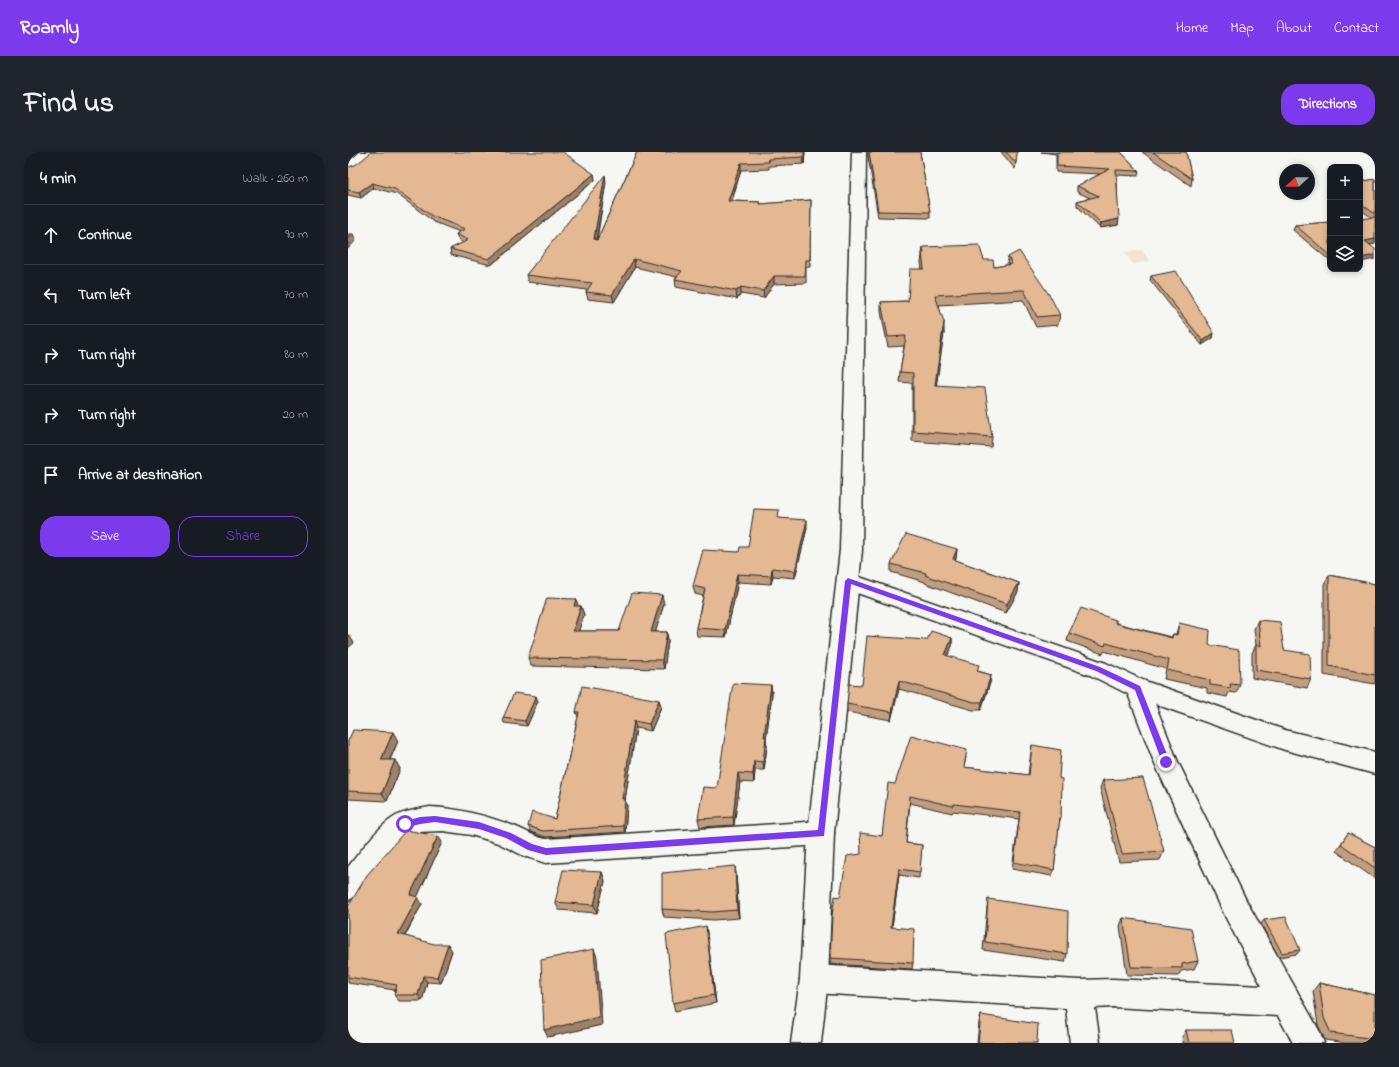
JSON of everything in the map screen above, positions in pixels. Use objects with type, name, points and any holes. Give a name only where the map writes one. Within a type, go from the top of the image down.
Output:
[{"type":"street","points":[[348,168],[360,160],[368,152]]},
{"type":"street","points":[[806,1043],[814,979],[821,833],[851,550],[859,152]]},
{"type":"street","points":[[848,581],[1098,669],[1137,688],[1285,740],[1375,763]]},
{"type":"street","points":[[1137,688],[1166,762],[1237,911],[1309,1043]]},
{"type":"street","points":[[348,887],[381,848],[405,824],[420,820],[448,820],[479,826],[508,836],[530,847],[546,851],[821,833]]},
{"type":"street","points":[[814,979],[1079,994],[1113,994],[1286,1002]]},
{"type":"street","points":[[1079,994],[1085,1043]]},
{"type":"shaded area","points":[[1141,250],[1150,261],[1133,264],[1124,252]]},
{"type":"building","points":[[371,152],[563,152],[594,174],[489,259],[450,249],[468,240],[456,234],[465,229],[432,216],[395,189],[372,183],[359,192],[348,190],[348,167],[355,165]]},
{"type":"building","points":[[637,152],[804,152],[804,157],[768,159],[769,162],[741,163],[728,201],[760,202],[760,204],[811,200],[810,260],[806,260],[805,276],[774,276],[763,291],[741,287],[736,291],[675,279],[682,271],[634,259],[612,295],[586,292],[592,283],[526,275],[605,175],[594,239],[597,240]]},
{"type":"building","points":[[869,152],[920,152],[930,212],[878,211]]},
{"type":"building","points":[[1006,152],[1017,152],[1016,163]]},
{"type":"building","points":[[1057,152],[1121,152],[1139,171],[1116,170],[1119,219],[1101,223],[1077,201],[1099,196],[1077,186],[1110,169],[1057,166]]},
{"type":"building","points":[[1153,152],[1186,152],[1192,179]]},
{"type":"building","points":[[1375,179],[1375,214],[1363,205],[1363,181]]},
{"type":"building","points":[[1375,217],[1375,239],[1365,241],[1375,249],[1375,255],[1363,257],[1363,236],[1363,219]]},
{"type":"building","points":[[1327,222],[1327,252],[1295,225]]},
{"type":"building","points":[[348,234],[353,234],[348,240]]},
{"type":"building","points":[[979,245],[984,260],[993,260],[994,267],[1012,264],[1008,257],[1019,251],[1050,296],[1060,315],[1037,317],[1024,290],[935,295],[944,322],[935,385],[985,388],[992,437],[913,431],[913,373],[900,372],[906,336],[888,337],[881,302],[908,301],[910,269],[924,269],[922,253],[924,253],[923,247]]},
{"type":"building","points":[[1176,271],[1214,333],[1203,341],[1151,276]]},
{"type":"building","points":[[754,509],[779,510],[778,518],[807,520],[795,571],[772,568],[771,576],[737,574],[725,630],[696,628],[705,589],[693,586],[703,550],[739,552],[740,547],[748,547]]},
{"type":"building","points":[[906,534],[957,549],[953,559],[1019,583],[1007,604],[925,575],[926,573],[891,564]]},
{"type":"building","points":[[1329,575],[1375,584],[1375,675],[1329,666]]},
{"type":"building","points":[[632,593],[662,595],[651,632],[667,632],[662,660],[528,658],[547,598],[576,599],[574,606],[581,606],[573,631],[619,631]]},
{"type":"building","points":[[1081,608],[1116,620],[1115,623],[1172,638],[1173,634],[1177,635],[1179,623],[1210,630],[1209,645],[1239,650],[1240,685],[1230,684],[1231,688],[1210,685],[1210,680],[1167,670],[1169,660],[1106,643],[1105,646],[1069,633]]},
{"type":"building","points":[[1258,620],[1280,622],[1284,650],[1310,654],[1311,679],[1256,670],[1256,645],[1261,646]]},
{"type":"building","points":[[931,631],[952,638],[945,655],[979,665],[977,671],[991,675],[982,702],[974,702],[899,681],[892,712],[847,704],[849,684],[862,685],[867,636],[927,640]]},
{"type":"building","points":[[733,683],[771,685],[764,737],[766,737],[763,762],[754,761],[753,774],[738,773],[733,817],[698,819],[703,787],[717,788]]},
{"type":"building","points":[[582,686],[659,700],[649,724],[634,721],[622,799],[625,799],[623,826],[543,831],[528,826],[532,812],[555,819],[579,712],[576,712]]},
{"type":"building","points":[[514,693],[536,696],[525,721],[503,718]]},
{"type":"building","points":[[353,730],[393,732],[381,760],[395,760],[382,793],[348,791],[348,741]]},
{"type":"building","points":[[911,735],[967,750],[964,767],[1029,775],[1032,745],[1061,750],[1059,778],[1062,779],[1061,817],[1054,870],[1014,862],[1020,812],[954,804],[953,806],[910,796],[906,843],[922,845],[920,872],[899,869],[891,927],[914,929],[913,963],[830,958],[832,915],[835,896],[840,897],[847,856],[861,854],[860,833],[882,836],[888,783],[895,784]]},
{"type":"building","points":[[1143,778],[1164,851],[1122,854],[1103,780]]},
{"type":"building","points":[[406,830],[438,836],[410,895],[418,897],[398,934],[434,944],[448,944],[437,977],[423,976],[418,995],[394,995],[397,985],[348,977],[348,907],[367,875]]},
{"type":"building","points":[[1348,833],[1375,847],[1375,868],[1341,844]]},
{"type":"building","points":[[735,866],[737,910],[712,912],[662,909],[662,873]]},
{"type":"building","points":[[563,870],[602,872],[594,905],[555,902]]},
{"type":"building","points":[[988,899],[1068,911],[1067,954],[985,942]]},
{"type":"building","points":[[1286,917],[1300,950],[1282,953],[1264,920]]},
{"type":"building","points":[[1123,918],[1191,928],[1198,961],[1182,964],[1182,968],[1131,967]]},
{"type":"building","points":[[706,926],[714,995],[673,1003],[666,934]]},
{"type":"building","points":[[594,949],[599,1017],[544,1030],[541,960]]},
{"type":"building","points":[[1319,983],[1375,995],[1375,1039],[1331,1033],[1324,1018]]},
{"type":"building","points":[[981,1015],[1038,1024],[1037,1043],[978,1043]]},
{"type":"building","points":[[1186,1030],[1232,1030],[1235,1043],[1189,1043]]},
{"type":"route","points":[[405,824],[420,820],[448,820],[479,826],[508,836],[530,847],[546,851],[821,833],[848,581],[1098,669],[1137,688],[1166,762]]}]
